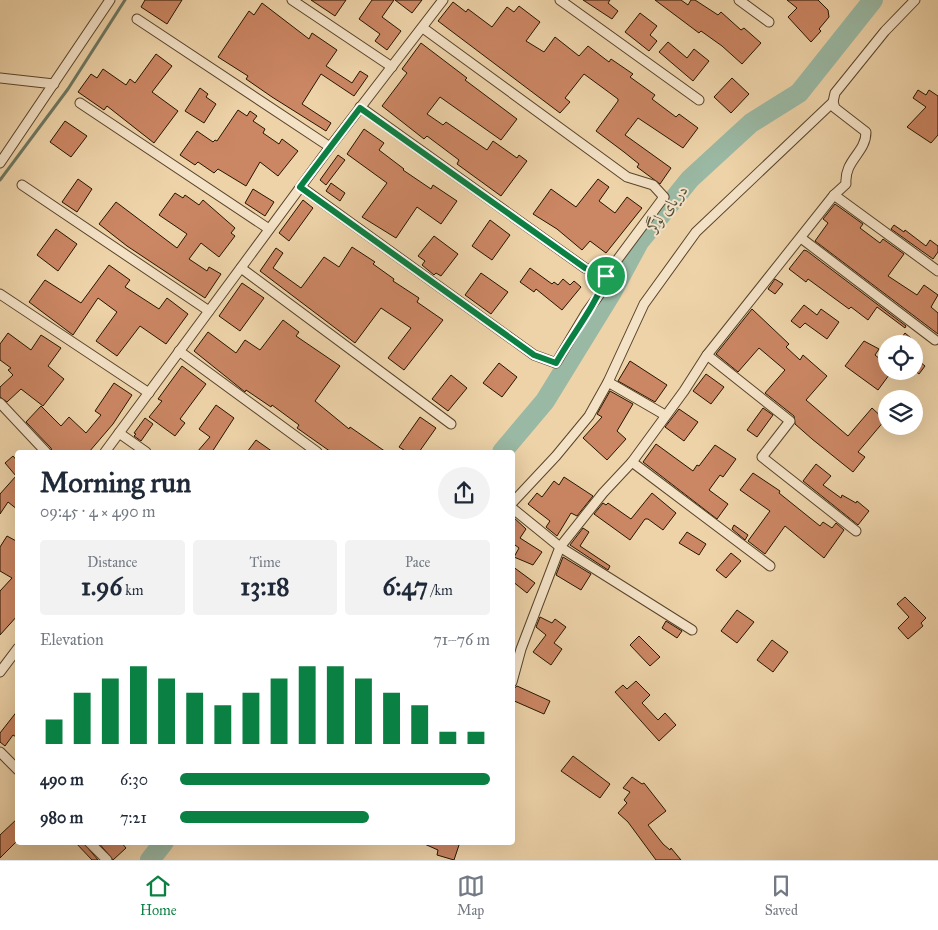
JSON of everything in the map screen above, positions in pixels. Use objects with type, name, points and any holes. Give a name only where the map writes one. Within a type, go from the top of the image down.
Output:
[{"type":"street","points":[[0,163],[110,0]]},
{"type":"street","points":[[292,0],[392,67]]},
{"type":"street","points":[[107,450],[300,187],[443,0]]},
{"type":"street","points":[[560,0],[699,100]]},
{"type":"street","points":[[739,0],[769,22]]},
{"type":"street","points":[[515,500],[579,430],[608,382],[644,304],[696,232],[833,102],[836,94],[885,31],[915,0]]},
{"type":"street","points":[[137,19],[330,147]]},
{"type":"street","points":[[300,187],[534,355],[556,363],[586,312],[599,295],[606,276],[664,197],[653,185],[627,177],[423,28]]},
{"type":"street","points":[[0,78],[54,84]]},
{"type":"street","points":[[515,671],[521,649],[560,547],[603,492],[632,462],[707,355],[834,195],[846,184],[845,173],[866,140],[866,132],[835,108],[833,102]]},
{"type":"street","points":[[80,103],[269,229]]},
{"type":"street","points":[[360,108],[585,268],[606,276]]},
{"type":"street","points":[[22,185],[209,312]]},
{"type":"street","points":[[834,195],[938,271]]},
{"type":"street","points":[[801,238],[935,340]]},
{"type":"street","points":[[240,268],[451,424]]},
{"type":"street","points":[[0,294],[149,393]]},
{"type":"street","points":[[180,351],[314,450]]},
{"type":"street","points":[[707,355],[790,421],[762,457],[856,532]]},
{"type":"street","points":[[608,382],[666,416]]},
{"type":"street","points":[[0,403],[44,450]]},
{"type":"street","points":[[120,433],[143,450]]},
{"type":"street","points":[[632,462],[770,566]]},
{"type":"street","points":[[515,510],[560,547],[692,630]]},
{"type":"street","points":[[0,672],[15,652]]},
{"type":"street","points":[[0,752],[15,767]]},
{"type":"street","points":[[92,845],[106,860]]},
{"type":"building","points":[[145,0],[182,0],[167,24],[141,7]]},
{"type":"building","points":[[311,0],[346,0],[335,16]]},
{"type":"building","points":[[372,0],[394,0],[382,17],[401,31],[387,50],[375,41],[380,34],[359,19]]},
{"type":"building","points":[[395,0],[422,0],[412,13]]},
{"type":"building","points":[[583,0],[610,0],[608,3],[618,11],[612,19]]},
{"type":"building","points":[[655,0],[681,0],[688,5],[691,0],[695,0],[718,15],[721,12],[741,30],[744,28],[761,43],[742,64],[722,46],[701,31],[699,33]]},
{"type":"building","points":[[787,0],[818,0],[828,10],[829,17],[819,29],[821,31],[811,42],[788,17],[797,8]]},
{"type":"building","points":[[453,2],[466,12],[468,9],[492,27],[507,7],[514,12],[519,6],[540,22],[526,41],[544,52],[555,37],[579,56],[588,46],[609,62],[611,59],[633,74],[630,77],[655,95],[652,99],[676,117],[679,114],[698,128],[683,148],[638,118],[625,135],[671,168],[660,184],[637,167],[639,164],[596,131],[618,99],[584,74],[565,98],[570,102],[560,113],[438,21]]},
{"type":"building","points":[[262,3],[309,39],[312,33],[337,50],[326,66],[352,83],[360,71],[368,76],[354,96],[321,74],[302,104],[331,123],[326,131],[272,97],[246,79],[248,76],[218,57],[249,11],[254,15]]},
{"type":"building","points":[[640,13],[657,26],[650,35],[657,41],[649,51],[625,32]]},
{"type":"building","points":[[668,42],[687,58],[694,49],[709,61],[693,81],[659,52]]},
{"type":"building","points":[[421,43],[467,78],[465,80],[517,119],[501,140],[440,97],[427,114],[443,125],[446,122],[487,150],[493,141],[517,158],[519,155],[527,161],[501,196],[457,164],[459,160],[427,136],[424,139],[382,106],[407,73],[402,69]]},
{"type":"building","points":[[156,54],[172,66],[152,92],[178,111],[154,143],[107,106],[104,110],[78,92],[91,74],[97,78],[103,69],[126,85],[130,79],[135,83]]},
{"type":"building","points":[[732,78],[749,94],[731,113],[714,97]]},
{"type":"building","points":[[200,88],[208,94],[206,97],[216,104],[204,123],[185,111]]},
{"type":"building","points":[[918,90],[926,95],[929,90],[938,96],[938,135],[931,143],[907,127],[926,107],[913,98]]},
{"type":"building","points":[[238,110],[247,116],[250,111],[257,116],[253,121],[265,129],[263,133],[279,144],[282,139],[298,151],[278,176],[260,162],[246,186],[218,169],[214,173],[198,162],[195,165],[180,155],[197,131],[213,142],[217,141]]},
{"type":"building","points":[[65,121],[87,136],[71,157],[50,142]]},
{"type":"building","points":[[364,129],[384,143],[379,150],[403,170],[431,189],[433,185],[457,201],[441,224],[417,207],[396,238],[362,217],[387,183],[347,154]]},
{"type":"building","points":[[338,155],[345,160],[326,185],[320,180]]},
{"type":"building","points":[[78,179],[92,189],[77,212],[62,202]]},
{"type":"building","points":[[598,179],[609,187],[599,201],[615,213],[627,197],[642,208],[606,253],[590,241],[582,250],[557,229],[533,214],[551,189],[576,207]]},
{"type":"building","points":[[331,183],[345,193],[340,201],[326,191]]},
{"type":"building","points":[[253,189],[274,202],[265,216],[245,203]]},
{"type":"building","points":[[175,193],[183,198],[185,195],[199,205],[203,200],[235,228],[231,233],[235,236],[219,257],[201,243],[189,259],[207,271],[209,267],[221,274],[205,298],[127,246],[99,224],[116,202],[177,248],[187,234],[159,215]]},
{"type":"building","points":[[303,200],[313,208],[289,241],[279,233]]},
{"type":"building","points":[[835,204],[863,224],[860,228],[880,243],[883,239],[904,254],[888,276],[917,295],[924,285],[938,295],[931,307],[938,313],[938,334],[815,241],[828,223],[823,219]]},
{"type":"building","points":[[490,220],[510,235],[492,260],[472,246]]},
{"type":"building","points":[[894,225],[904,232],[905,230],[926,246],[930,240],[938,246],[938,252],[933,259],[891,229]]},
{"type":"building","points":[[56,229],[77,244],[58,271],[37,255]]},
{"type":"building","points":[[434,236],[458,254],[441,276],[436,273],[434,275],[422,265],[425,261],[418,256]]},
{"type":"building","points":[[352,247],[375,262],[373,264],[394,279],[393,281],[419,298],[417,302],[443,320],[404,370],[388,358],[411,328],[381,308],[355,343],[260,271],[276,248],[283,253],[273,268],[301,288],[324,257],[339,267]]},
{"type":"building","points":[[804,250],[906,326],[905,328],[877,307],[868,320],[851,307],[849,309],[808,279],[806,282],[789,269]]},
{"type":"building","points":[[109,265],[130,280],[125,287],[159,309],[167,298],[188,314],[166,344],[140,326],[117,356],[96,341],[117,312],[98,298],[73,335],[29,302],[45,280],[81,303]]},
{"type":"building","points":[[530,268],[552,284],[554,282],[558,285],[563,279],[570,285],[574,281],[581,287],[562,310],[536,289],[534,292],[520,282]]},
{"type":"building","points":[[481,273],[508,292],[491,314],[465,295]]},
{"type":"building","points":[[775,279],[783,284],[775,294],[768,289]]},
{"type":"building","points":[[242,283],[264,298],[240,331],[219,316]]},
{"type":"building","points":[[804,305],[817,315],[821,309],[839,322],[827,339],[805,323],[800,328],[791,321]]},
{"type":"building","points":[[752,309],[789,344],[786,347],[800,360],[803,355],[827,376],[806,400],[848,436],[872,408],[878,414],[878,428],[858,452],[865,457],[853,472],[795,424],[794,416],[765,393],[785,370],[759,348],[738,372],[716,354]]},
{"type":"building","points":[[283,320],[299,332],[296,336],[340,366],[315,401],[349,429],[350,427],[383,450],[328,450],[297,428],[299,425],[272,405],[271,407],[246,390],[245,392],[194,351],[208,332],[236,353],[245,340],[260,350]]},
{"type":"building","points":[[8,333],[31,350],[41,335],[61,348],[48,366],[64,379],[43,406],[21,389],[7,402],[0,397],[0,387],[13,375],[8,370],[11,368],[0,360],[0,344]]},
{"type":"building","points":[[864,341],[878,348],[875,355],[878,357],[878,380],[885,380],[878,390],[845,366]]},
{"type":"building","points":[[630,361],[667,385],[655,402],[618,381]]},
{"type":"building","points":[[499,363],[517,377],[502,397],[483,383]]},
{"type":"building","points":[[182,366],[206,384],[180,419],[185,423],[175,436],[149,417],[162,401],[158,399]]},
{"type":"building","points":[[706,374],[724,387],[711,404],[693,391]]},
{"type":"building","points":[[451,375],[467,388],[448,411],[432,399]]},
{"type":"building","points":[[114,383],[132,395],[113,424],[91,450],[52,450],[26,422],[41,406],[61,426],[69,417],[86,433],[101,415],[95,411]]},
{"type":"building","points":[[610,391],[633,404],[617,431],[626,439],[607,460],[583,438],[602,417],[597,414]]},
{"type":"building","points":[[216,405],[234,418],[213,450],[199,450],[210,437],[199,429]]},
{"type":"building","points":[[763,408],[773,415],[757,437],[747,430]]},
{"type":"building","points":[[679,409],[698,422],[684,441],[665,427]]},
{"type":"building","points":[[420,417],[436,428],[420,450],[404,450],[399,447]]},
{"type":"building","points":[[145,418],[153,424],[141,441],[134,436],[136,434],[134,433]]},
{"type":"building","points":[[256,440],[270,450],[248,450]]},
{"type":"building","points":[[656,444],[693,471],[715,445],[736,459],[723,477],[720,475],[709,490],[728,504],[717,519],[643,462]]},
{"type":"building","points":[[13,456],[15,458],[15,475],[5,463]]},
{"type":"building","points":[[816,464],[831,476],[823,485],[841,498],[842,495],[856,503],[857,501],[869,511],[858,525],[803,481]]},
{"type":"building","points":[[753,473],[780,491],[779,493],[820,526],[823,522],[832,528],[836,523],[844,530],[824,558],[785,526],[765,554],[748,541],[770,511],[740,490]]},
{"type":"building","points":[[15,477],[15,508],[8,502],[0,514],[0,494]]},
{"type":"building","points":[[564,477],[593,496],[577,516],[571,513],[557,536],[546,527],[550,521],[528,504],[537,493],[542,497],[554,481],[559,485]]},
{"type":"building","points":[[652,493],[676,513],[663,530],[648,519],[645,519],[630,540],[594,514],[603,503],[606,505],[608,503],[631,519]]},
{"type":"building","points":[[515,519],[526,529],[520,538],[542,552],[533,565],[515,557],[519,548],[515,545]]},
{"type":"building","points":[[734,525],[748,535],[745,540],[732,529]]},
{"type":"building","points":[[583,528],[589,532],[580,546],[610,566],[608,570],[570,545]]},
{"type":"building","points":[[687,532],[706,544],[699,555],[679,543]]},
{"type":"building","points":[[7,536],[15,540],[15,618],[0,635],[0,591],[12,578],[0,571],[0,547]]},
{"type":"building","points":[[731,553],[741,561],[726,578],[716,570]]},
{"type":"building","points":[[563,557],[591,574],[581,590],[556,575]]},
{"type":"building","points":[[515,568],[535,583],[527,593],[515,583]]},
{"type":"building","points":[[905,597],[926,618],[921,623],[923,626],[908,639],[898,628],[909,617],[897,604]]},
{"type":"building","points":[[737,610],[754,622],[737,643],[721,631]]},
{"type":"building","points":[[540,617],[552,623],[555,619],[566,627],[554,643],[562,649],[551,665],[533,652],[546,635],[536,627]]},
{"type":"building","points":[[666,621],[682,631],[677,638],[662,628]]},
{"type":"building","points":[[639,636],[660,657],[650,666],[630,645]]},
{"type":"building","points":[[772,640],[788,652],[773,672],[757,660]]},
{"type":"building","points":[[636,681],[650,695],[642,703],[658,720],[665,713],[676,725],[659,741],[615,692],[623,685],[627,689]]},
{"type":"building","points":[[517,686],[550,701],[544,714],[515,701],[515,688]]},
{"type":"building","points":[[15,714],[15,736],[13,735],[5,746],[0,742],[0,733]]},
{"type":"building","points":[[573,756],[610,784],[600,798],[561,771]]},
{"type":"building","points":[[632,777],[642,784],[644,783],[666,811],[648,825],[663,844],[670,850],[671,848],[681,860],[656,860],[628,822],[618,813],[627,803],[624,800],[630,792],[623,788]]},
{"type":"building","points":[[15,821],[15,843],[0,858],[0,835]]},
{"type":"building","points":[[78,845],[86,845],[98,860],[92,860]]},
{"type":"building","points":[[100,845],[124,845],[126,848],[113,860]]},
{"type":"building","points":[[427,845],[459,845],[454,860],[437,855],[438,850]]},
{"type":"waterway","points":[[0,180],[68,89],[125,0]]},
{"type":"waterway","name":"دریای لوگر","points":[[504,450],[545,401],[612,292],[639,242],[690,179],[751,123],[799,93],[873,0]]},
{"type":"waterway","name":"دریای لوگر","points":[[150,860],[162,845]]},
{"type":"route","points":[[360,108],[585,268],[606,276],[599,295],[586,312],[556,363],[534,355],[300,187],[360,108]]}]
